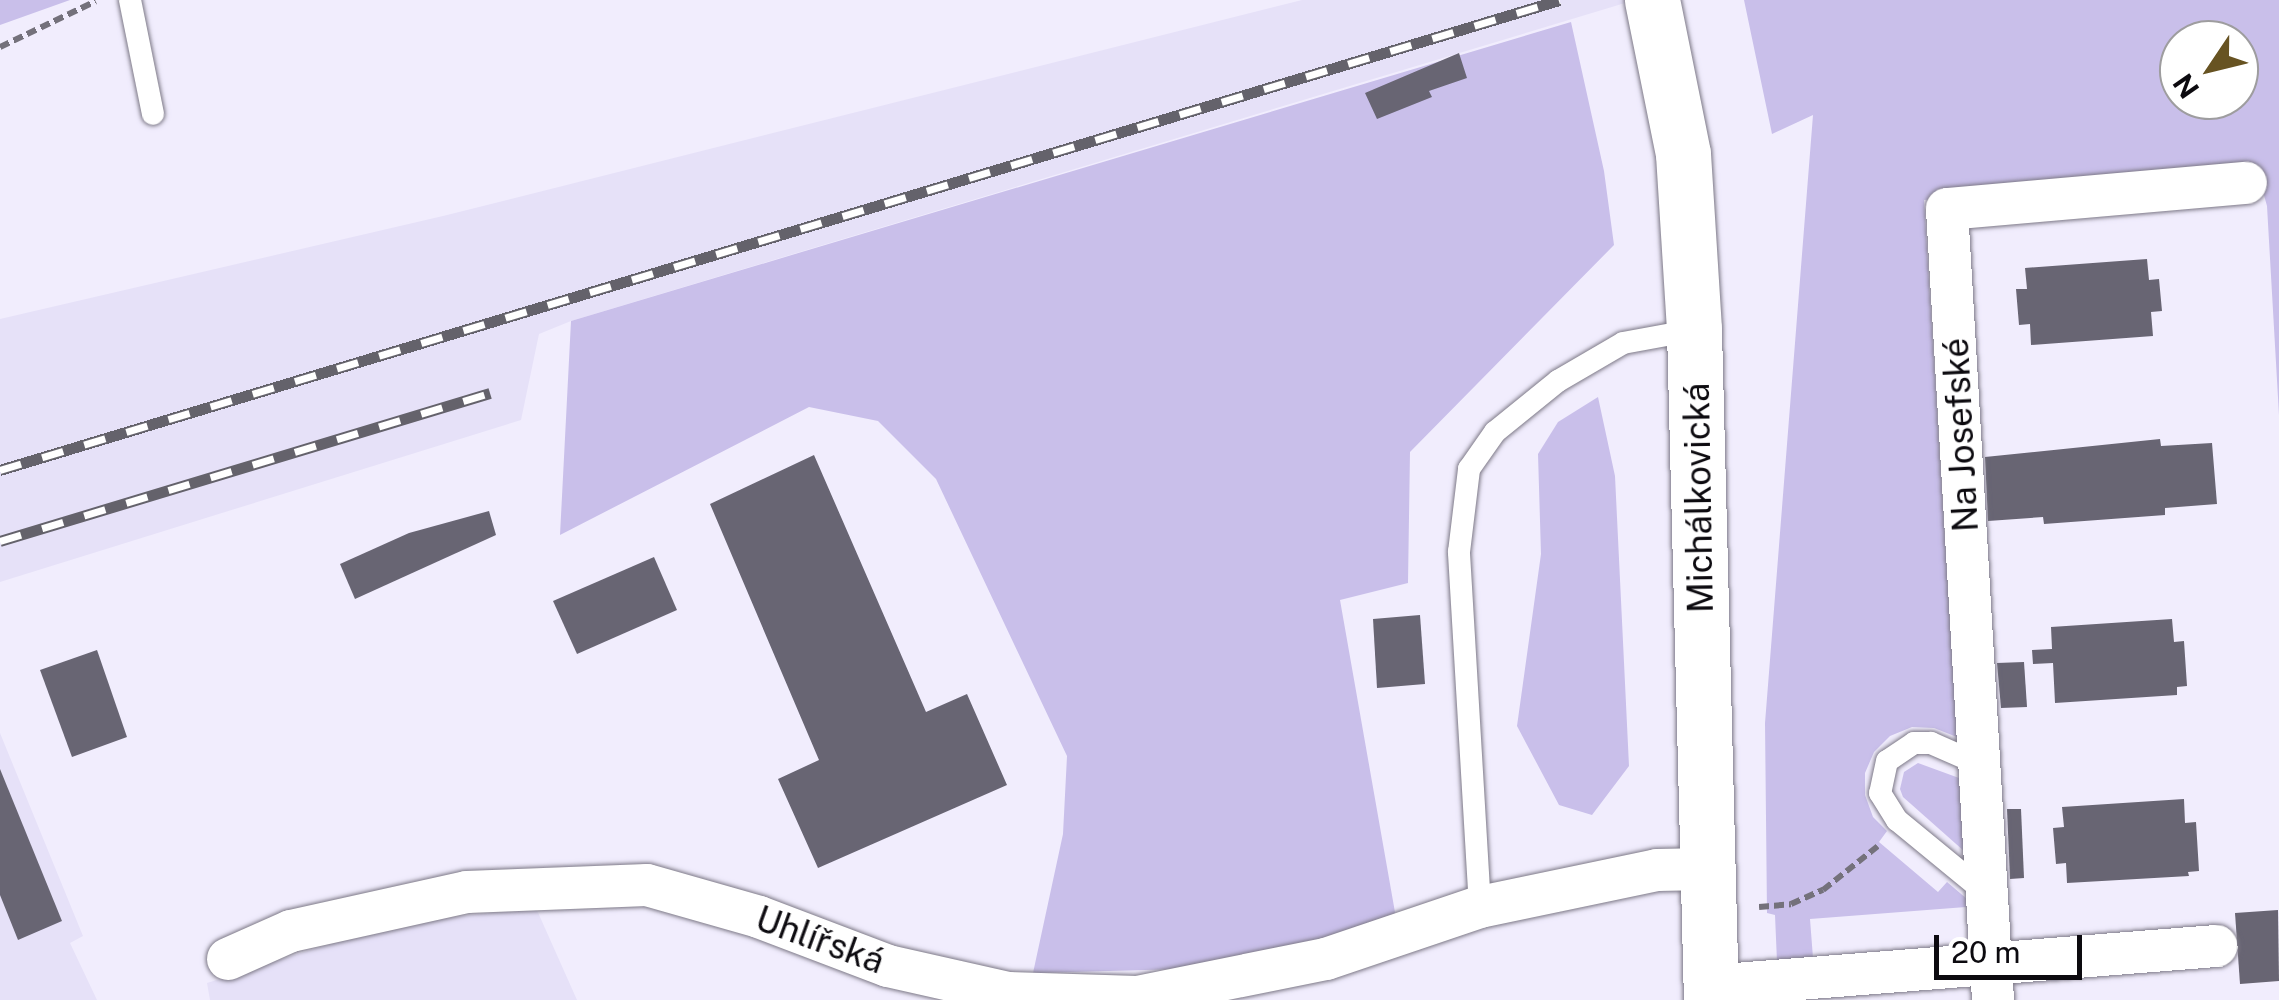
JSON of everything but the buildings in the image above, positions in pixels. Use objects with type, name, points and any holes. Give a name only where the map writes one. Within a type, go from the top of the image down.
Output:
[{"type":"street","name":"Michálkovická","points":[[1652,0],[1684,154],[1694,330],[1710,993]]},
{"type":"street","name":"Na Josefské","points":[[1992,980],[1947,210],[2246,183]]},
{"type":"street","name":"Uhlířská","points":[[228,959],[291,930],[467,892],[647,885],[759,917],[888,966],[1008,993],[1137,997],[1184,993],[1326,959],[1480,907],[1661,870],[1706,868]]},
{"type":"street","points":[[1710,993],[1992,980],[2216,946]]},
{"type":"lane","points":[[130,0],[153,114]]},
{"type":"lane","points":[[1480,907],[1460,552],[1469,469],[1496,432],[1558,381],[1622,343],[1694,330]]},
{"type":"lane","points":[[1981,765],[1931,743],[1914,742],[1887,761],[1880,793],[1898,820],[1986,893]]},
{"type":"path","points":[[0,46],[74,15],[96,0]]},
{"type":"path","points":[[1758,908],[1792,904],[1824,890],[1886,840]]},
{"type":"shaded area","points":[[0,0],[70,0],[0,25]]},
{"type":"shaded area","points":[[1302,0],[1635,0],[571,321],[539,334],[521,420],[0,582],[0,319],[443,216]]},
{"type":"shaded area","points":[[1744,0],[2279,0],[2279,415],[2267,206],[2257,170],[1924,200],[1957,737],[1934,728],[1912,727],[1890,736],[1874,752],[1865,773],[1865,795],[1873,817],[1887,831],[1879,842],[1938,892],[1947,882],[1967,899],[1966,907],[1810,919],[1813,958],[1777,962],[1775,915],[1767,913],[1765,723],[1813,115],[1772,134]]},
{"type":"shaded area","points":[[1571,22],[1604,171],[1614,245],[1410,452],[1408,583],[1340,600],[1396,918],[1220,968],[1033,973],[1063,834],[1067,756],[936,479],[878,421],[809,407],[560,535],[571,321]]},
{"type":"shaded area","points":[[1598,397],[1615,476],[1629,766],[1592,815],[1559,805],[1517,726],[1541,554],[1538,454],[1558,422]]},
{"type":"shaded area","points":[[0,733],[83,936],[70,943],[97,1000],[0,1000]]},
{"type":"shaded area","points":[[1918,763],[1959,778],[1964,851],[1903,797],[1900,789],[1904,772]]},
{"type":"shaded area","points":[[536,908],[577,1000],[210,1000],[207,983],[330,944],[445,918]]},
{"type":"railway","points":[[0,470],[1560,0]]},
{"type":"railway","points":[[0,541],[490,393]]}]
